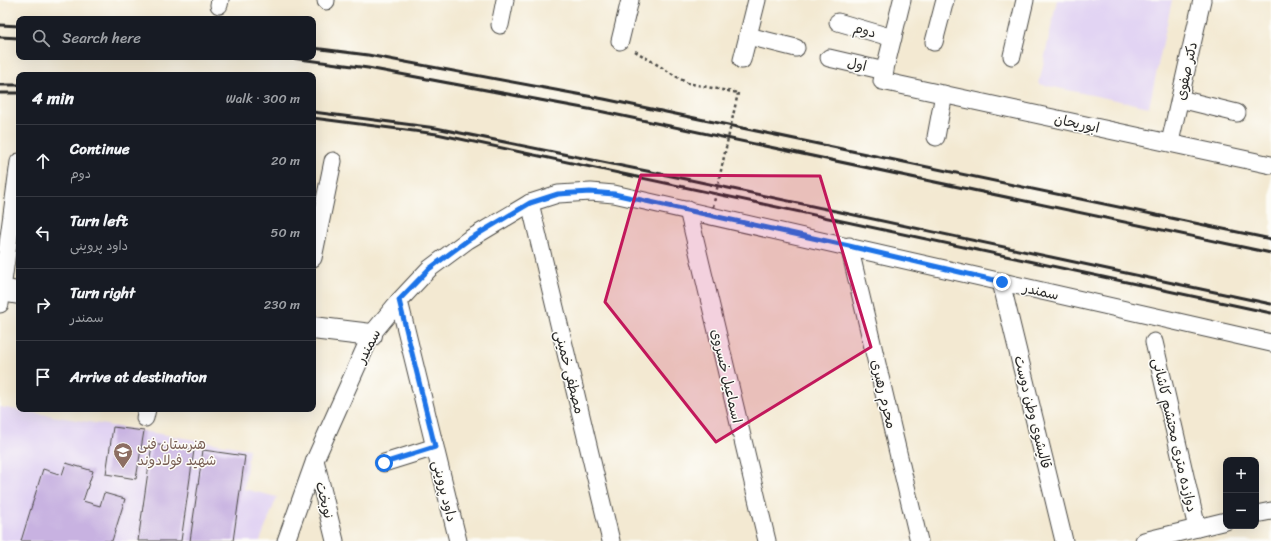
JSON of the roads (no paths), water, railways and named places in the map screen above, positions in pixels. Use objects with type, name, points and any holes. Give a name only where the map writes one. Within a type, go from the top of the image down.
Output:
[{"type":"street","points":[[500,25],[505,0]]},
{"type":"street","points":[[620,42],[630,0]]},
{"type":"street","points":[[742,60],[757,0]]},
{"type":"street","points":[[883,76],[902,0]]},
{"type":"street","points":[[934,42],[944,0]]},
{"type":"street","points":[[1012,56],[1024,0]]},
{"type":"street","name":"دکتر صفوی","points":[[1170,142],[1202,0]]},
{"type":"street","name":"دوم","points":[[838,22],[893,38]]},
{"type":"street","points":[[748,36],[796,48]]},
{"type":"street","name":"اول","points":[[829,58],[883,76]]},
{"type":"street","name":"ابوریحان","points":[[883,76],[944,94],[1271,165]]},
{"type":"street","points":[[936,137],[944,94]]},
{"type":"street","points":[[1180,99],[1237,113]]},
{"type":"street","points":[[316,243],[333,161]]},
{"type":"street","points":[[5,294],[16,190]]},
{"type":"street","name":"سمندر","points":[[286,541],[315,460],[371,336],[399,300],[429,269],[468,240],[530,203],[558,194],[590,192],[614,194],[849,246],[1271,343]]},
{"type":"street","name":"مصطفی خمینی","points":[[530,203],[611,541]]},
{"type":"street","name":"اسماعیل خسروی","points":[[688,210],[767,541]]},
{"type":"street","name":"محرم رهبری","points":[[849,246],[919,541]]},
{"type":"street","name":"قالیشوی وطن دوست","points":[[1002,282],[1064,541]]},
{"type":"street","name":"داود پروینی","points":[[399,300],[457,541]]},
{"type":"street","points":[[316,328],[371,336]]},
{"type":"street","name":"دوازده متری محتشم کاشانی","points":[[1154,342],[1197,528]]},
{"type":"street","points":[[384,463],[435,447]]},
{"type":"street","name":"نوبخت","points":[[315,460],[335,541]]},
{"type":"street","points":[[1259,513],[1271,511]]},
{"type":"street","points":[[1144,541],[1223,522]]},
{"type":"railway","points":[[0,25],[16,26]]},
{"type":"railway","points":[[0,37],[16,38]]},
{"type":"railway","points":[[316,48],[368,55],[604,99],[1271,239]]},
{"type":"railway","points":[[307,60],[368,68],[599,111],[1271,253]]},
{"type":"railway","points":[[0,85],[16,85]]},
{"type":"railway","points":[[0,93],[16,93]]},
{"type":"railway","points":[[316,112],[436,128],[686,179],[1271,304]]},
{"type":"railway","points":[[316,118],[437,134],[1271,313]]},
{"type":"place","name":"هنرستان فنی شهید فولادوند","points":[[123,469]]}]
